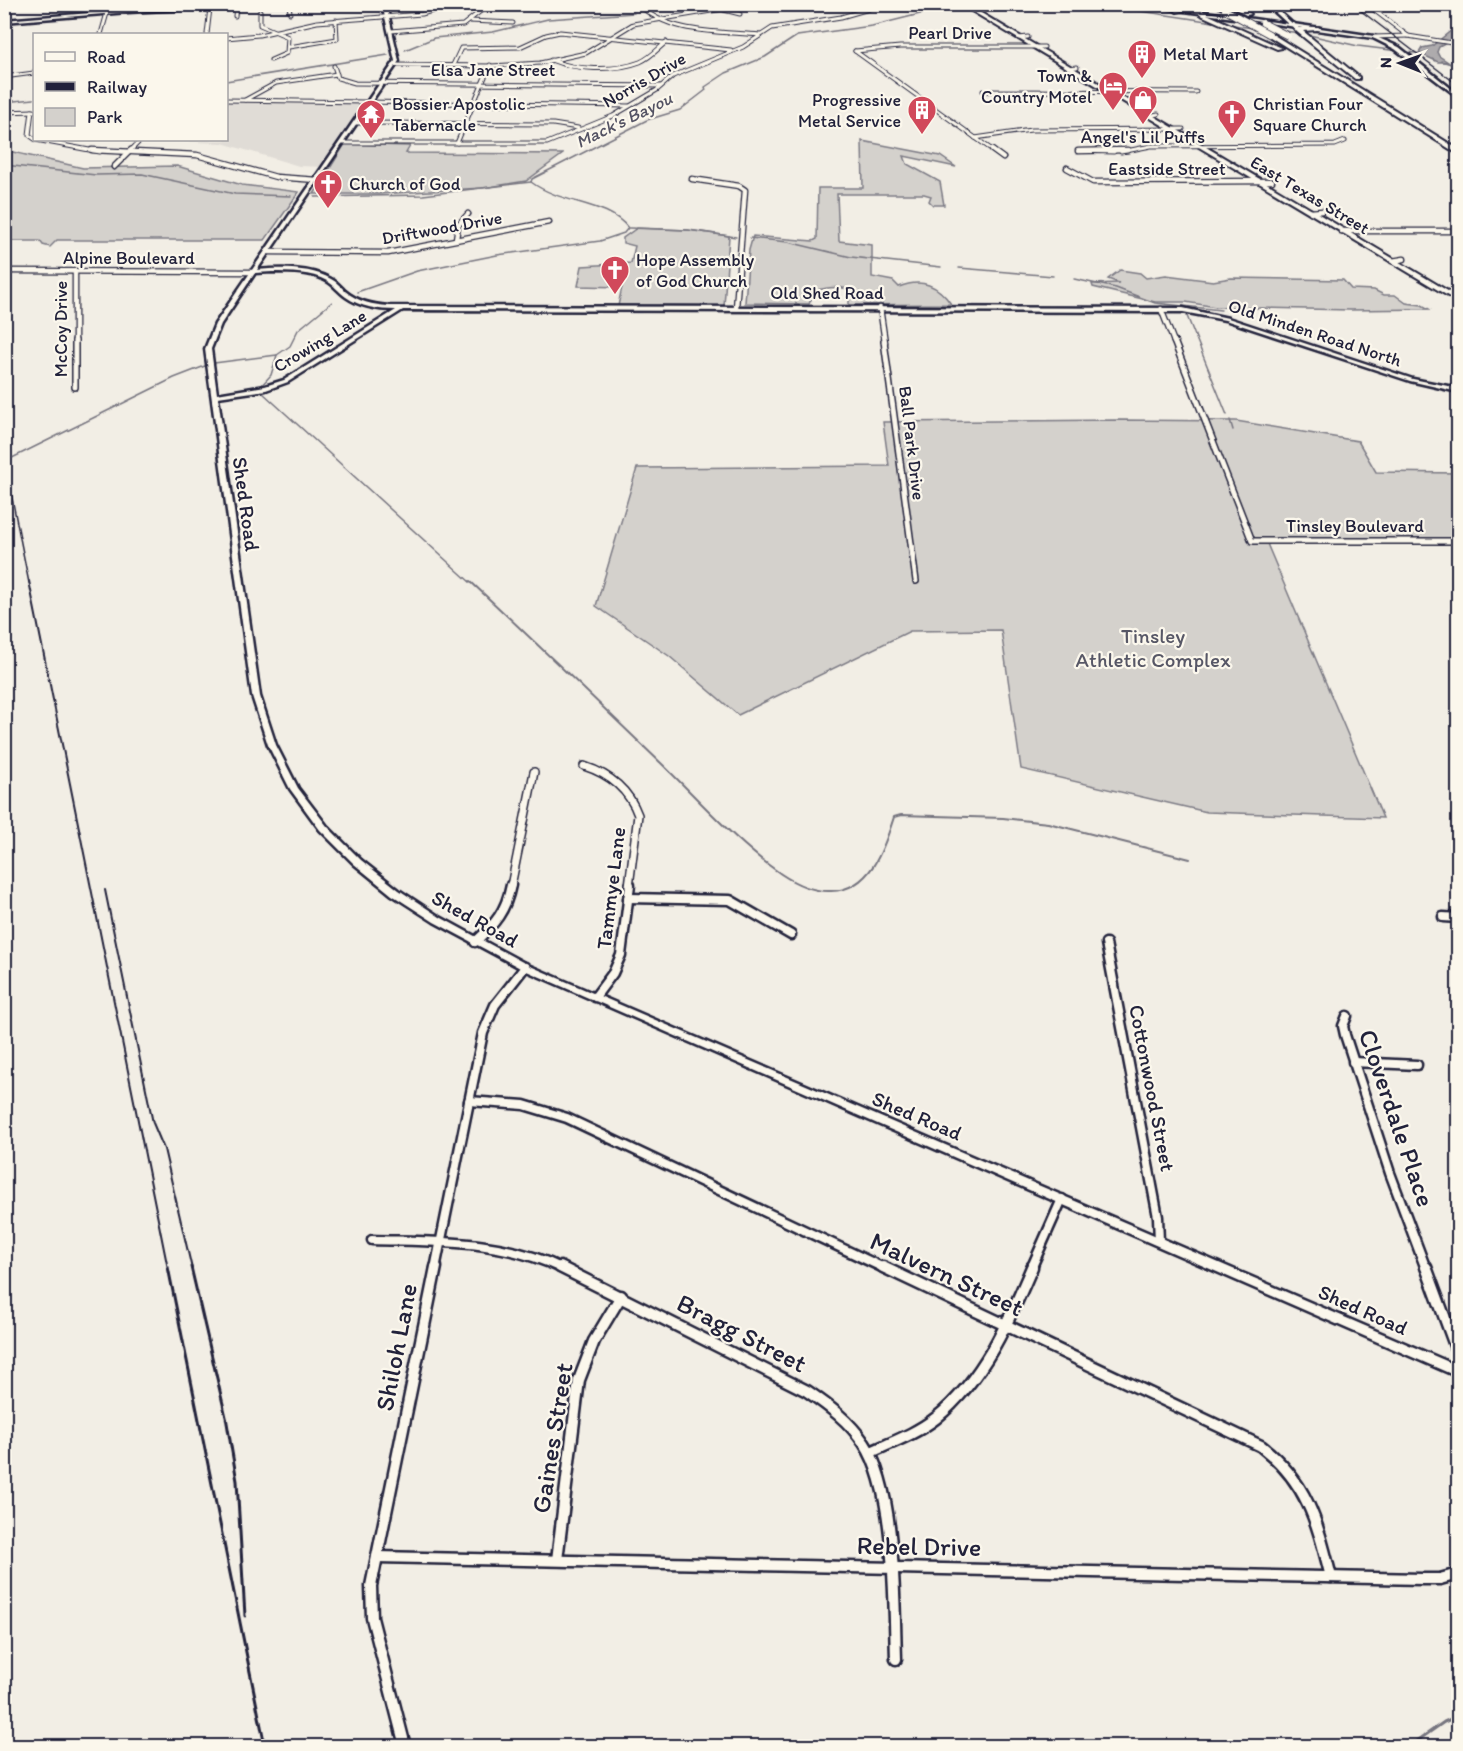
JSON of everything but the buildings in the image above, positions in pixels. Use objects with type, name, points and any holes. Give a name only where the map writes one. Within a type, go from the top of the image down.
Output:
[{"type":"highway","points":[[1214,4],[1248,14],[1367,85]]},
{"type":"highway","points":[[1177,9],[1191,9],[1190,5],[1202,13],[1217,17],[1236,29],[1338,76]]},
{"type":"highway","points":[[1227,7],[1458,152]]},
{"type":"highway","points":[[1291,24],[1357,78]]},
{"type":"highway","points":[[1298,30],[1317,28]]},
{"type":"highway","points":[[1408,111],[1458,143]]},
{"type":"main road","points":[[4,21],[184,7],[210,8],[273,4]]},
{"type":"main road","points":[[883,4],[940,4]]},
{"type":"main road","name":"East Texas Street","points":[[962,4],[1458,300]]},
{"type":"main road","name":"East Texas Street","points":[[972,4],[1458,291]]},
{"type":"main road","points":[[1138,4],[1202,13]]},
{"type":"main road","points":[[1268,4],[1291,24]]},
{"type":"main road","points":[[1217,17],[1335,30]]},
{"type":"main road","points":[[1286,19],[1374,37],[1396,48],[1458,96]]},
{"type":"street","points":[[289,4],[290,13]]},
{"type":"street","points":[[384,4],[397,55],[395,65],[490,65],[551,60],[586,53],[626,26],[753,4]]},
{"type":"street","points":[[228,38],[336,20],[427,13],[434,10],[436,4]]},
{"type":"street","points":[[470,21],[486,7],[620,4]]},
{"type":"street","points":[[638,4],[643,12],[676,26],[760,35]]},
{"type":"street","name":"Norris Drive","points":[[342,143],[540,144],[613,116],[673,76],[732,51],[783,25],[855,14],[868,9],[869,4]]},
{"type":"street","points":[[1366,4],[1408,36]]},
{"type":"street","points":[[235,16],[236,7]]},
{"type":"street","points":[[207,33],[210,8]]},
{"type":"street","points":[[722,9],[733,14],[740,14],[729,8]]},
{"type":"street","points":[[260,11],[260,25],[287,36],[290,47],[285,55],[271,60]]},
{"type":"street","points":[[101,33],[107,12]]},
{"type":"street","points":[[290,47],[337,39],[336,20]]},
{"type":"street","points":[[391,31],[452,27],[470,21],[513,23]]},
{"type":"street","points":[[453,65],[461,48],[520,47],[555,33],[666,42],[741,53]]},
{"type":"street","points":[[1374,37],[1408,36],[1458,44]]},
{"type":"street","points":[[1019,38],[1028,37]]},
{"type":"street","points":[[508,41],[520,47]]},
{"type":"street","points":[[551,60],[567,66],[626,65],[643,60],[666,42]]},
{"type":"street","name":"Pearl Drive","points":[[975,138],[855,51],[900,47],[1044,47]]},
{"type":"street","name":"Shed Road","points":[[395,65],[218,324],[210,341],[208,358],[256,696],[272,747],[291,785],[338,845],[376,878],[413,905],[475,942],[525,967],[1458,1371]]},
{"type":"street","points":[[457,143],[490,65]]},
{"type":"street","points":[[245,100],[262,89],[307,78],[337,74],[333,66]]},
{"type":"street","points":[[1068,68],[1077,67]]},
{"type":"street","points":[[4,77],[33,74]]},
{"type":"street","name":"Elsa Jane Street","points":[[337,74],[341,80],[349,82],[661,86]]},
{"type":"street","points":[[983,91],[1196,92]]},
{"type":"street","points":[[228,100],[629,106]]},
{"type":"street","points":[[4,112],[33,111],[29,135],[33,139]]},
{"type":"street","points":[[1148,116],[1158,114]]},
{"type":"street","points":[[355,123],[553,124],[578,128]]},
{"type":"street","points":[[975,138],[1031,130],[1183,129]]},
{"type":"street","points":[[975,138],[1003,158]]},
{"type":"street","points":[[42,141],[94,151],[202,155],[276,177],[317,180]]},
{"type":"street","points":[[114,167],[140,141]]},
{"type":"street","points":[[1078,151],[1120,152],[1151,146],[1210,144],[1335,145],[1345,141]]},
{"type":"street","name":"Eastside Street","points":[[1067,168],[1093,182],[1260,183],[1272,181]]},
{"type":"street","points":[[692,179],[739,186],[745,190],[736,308]]},
{"type":"street","points":[[1311,212],[1322,211]]},
{"type":"street","points":[[456,239],[455,234],[460,222],[468,214]]},
{"type":"street","name":"Driftwood Drive","points":[[267,252],[388,253],[549,222]]},
{"type":"street","points":[[1341,231],[1458,231]]},
{"type":"street","points":[[1392,261],[1404,259]]},
{"type":"street","name":"Alpine Boulevard","points":[[4,271],[253,272]]},
{"type":"street","name":"McCoy Drive","points":[[75,272],[75,387]]},
{"type":"street","name":"Old Shed Road","points":[[253,272],[292,272],[318,276],[332,282],[346,295],[360,303],[402,308],[1161,309]]},
{"type":"street","name":"Crowing Lane","points":[[214,396],[266,388],[286,381],[402,308]]},
{"type":"street","name":"Ball Park Drive","points":[[880,308],[915,581]]},
{"type":"street","name":"Old Minden Road North","points":[[1161,309],[1207,314],[1412,380],[1458,390]]},
{"type":"street","name":"Tinsley Boulevard","points":[[1161,309],[1252,540],[1458,541]]},
{"type":"street","name":"Tammye Lane","points":[[584,766],[605,775],[630,798],[637,810],[618,965],[595,997]]},
{"type":"street","points":[[475,942],[505,910],[534,772]]},
{"type":"street","points":[[628,897],[730,900],[791,935]]},
{"type":"street","points":[[1443,917],[1458,918]]},
{"type":"street","name":"Cottonwood Street","points":[[1106,943],[1158,1217],[1159,1241]]},
{"type":"street","name":"Shiloh Lane","points":[[405,1746],[372,1618],[370,1595],[469,1101],[488,1020],[501,996],[525,967]]},
{"type":"street","name":"Cloverdale Place","points":[[1347,1016],[1343,1030],[1353,1062],[1392,1179],[1457,1352],[1458,1371]]},
{"type":"street","points":[[1353,1062],[1417,1065]]},
{"type":"street","name":"Malvern Street","points":[[469,1101],[524,1105],[559,1114],[1239,1435],[1272,1453],[1289,1470],[1310,1501],[1331,1577]]},
{"type":"street","points":[[871,1452],[917,1430],[948,1408],[978,1373],[1004,1324],[1062,1199]]},
{"type":"street","name":"Bragg Street","points":[[372,1240],[489,1245],[531,1255],[621,1296],[815,1396],[850,1423],[871,1452],[886,1495],[896,1659]]},
{"type":"street","name":"Gaines Street","points":[[557,1560],[576,1393],[594,1341],[621,1296]]},
{"type":"street","name":"Rebel Drive","points":[[377,1557],[1440,1579],[1458,1574]]},
{"type":"shaded area","points":[[1458,25],[1456,38],[1439,47],[1437,52],[1448,62],[1438,62],[1419,53],[1422,48],[1432,46]]},
{"type":"shaded area","points":[[228,100],[369,102],[325,167],[299,166],[222,143],[168,141],[228,141]]},
{"type":"green space","points":[[862,141],[940,156],[956,167],[904,156],[907,164],[940,182],[944,205],[933,205],[929,201],[931,196],[924,194],[837,194],[839,241],[872,245],[872,277],[893,281],[899,287],[915,283],[929,285],[941,292],[951,304],[849,305],[849,299],[862,293],[833,287],[815,291],[809,304],[745,303],[749,250],[753,236],[813,241],[817,239],[818,188],[863,188]]},
{"type":"green space","points":[[345,144],[410,146],[406,153],[563,154],[526,181],[483,188],[378,194],[314,194]]},
{"type":"green space","points":[[4,150],[83,168],[177,166],[242,185],[299,192],[265,240],[57,240],[50,247],[43,245],[40,241],[5,241]]},
{"type":"green space","points":[[637,228],[688,230],[729,236],[724,306],[618,306],[622,287],[578,286],[582,266],[631,263],[635,246],[623,243],[623,238]]},
{"type":"green space","points":[[1120,270],[1140,273],[1146,278],[1166,275],[1213,281],[1231,278],[1343,280],[1351,289],[1374,290],[1384,295],[1395,295],[1406,303],[1422,305],[1429,309],[1216,307],[1186,302],[1155,302],[1093,287],[1092,284],[1119,283],[1108,279]]},
{"type":"green space","name":"Tinsley Athletic Complex","points":[[1236,421],[1358,441],[1376,472],[1458,473],[1458,539],[1265,539],[1383,818],[1207,812],[1021,769],[1001,630],[910,631],[738,715],[669,656],[596,606],[637,468],[889,466],[883,422]]},
{"type":"waterway","name":"Mack's Bayou","points":[[651,9],[674,4]]},
{"type":"waterway","name":"Mack's Bayou","points":[[990,9],[1107,6],[1220,23]]},
{"type":"waterway","name":"Mack's Bayou","points":[[531,182],[532,179],[647,120],[680,110],[706,90],[705,87],[726,73],[765,57],[797,36],[872,26],[924,13],[965,10]]},
{"type":"waterway","name":"Mack's Bayou","points":[[405,50],[434,38],[493,32],[548,19],[634,13]]},
{"type":"waterway","name":"Mack's Bayou","points":[[1228,24],[1252,28]]},
{"type":"waterway","name":"Mack's Bayou","points":[[1285,31],[1300,33]]},
{"type":"waterway","name":"Mack's Bayou","points":[[1305,34],[1358,46],[1423,54]]},
{"type":"waterway","name":"Mack's Bayou","points":[[228,81],[388,55]]},
{"type":"waterway","name":"Mack's Bayou","points":[[1441,61],[1458,66]]},
{"type":"waterway","name":"Mack's Bayou","points":[[4,102],[33,99]]},
{"type":"waterway","name":"Mack's Bayou","points":[[4,165],[96,175],[142,174],[235,194],[291,196]]},
{"type":"waterway","name":"Mack's Bayou","points":[[315,197],[423,195],[531,182]]},
{"type":"waterway","points":[[357,292],[417,271],[497,255],[600,241],[624,233],[628,228],[608,213],[556,195],[531,182]]},
{"type":"waterway","points":[[629,228],[688,230],[736,237]]},
{"type":"waterway","points":[[750,238],[788,242],[851,257],[941,267]]},
{"type":"waterway","points":[[959,268],[1053,276]]},
{"type":"waterway","points":[[1074,279],[1116,288],[1155,303],[1221,310]]},
{"type":"waterway","points":[[277,355],[290,346],[298,330],[332,302]]},
{"type":"waterway","points":[[1187,316],[1227,415]]},
{"type":"waterway","points":[[214,363],[277,355]]},
{"type":"waterway","points":[[260,387],[271,375],[277,355]]},
{"type":"waterway","points":[[4,462],[174,378],[205,366]]},
{"type":"waterway","points":[[263,393],[471,583]]},
{"type":"waterway","points":[[1230,420],[1233,430]]},
{"type":"waterway","points":[[470,581],[735,836],[781,874],[805,887],[831,891],[845,889],[856,883],[874,865],[886,842],[894,817],[901,815],[1003,818],[1048,823],[1190,859]]},
{"type":"waterway","points":[[1410,1746],[1444,1722],[1458,1716]]},
{"type":"railway","points":[[1352,4],[1458,85]]},
{"type":"railway","points":[[4,458],[29,583]]},
{"type":"railway","points":[[29,581],[168,1269]]},
{"type":"railway","points":[[105,890],[153,1123],[164,1149],[192,1269]]},
{"type":"railway","points":[[168,1267],[265,1746]]},
{"type":"railway","points":[[191,1267],[226,1417],[237,1481],[245,1616]]},
{"type":"place","name":"Metal Mart","points":[[1142,80]]},
{"type":"place","name":"Town & Country Motel","points":[[1113,112]]},
{"type":"place","name":"Angel's Lil Puffs","points":[[1143,126]]},
{"type":"place","name":"Progressive Metal Service","points":[[922,136]]},
{"type":"place","name":"Bossier Apostolic Tabernacle","points":[[371,140]]},
{"type":"place","name":"Christian Four Square Church","points":[[1232,140]]},
{"type":"place","name":"Church of God","points":[[328,210]]},
{"type":"place","name":"Hope Assembly of God Church","points":[[615,296]]}]
